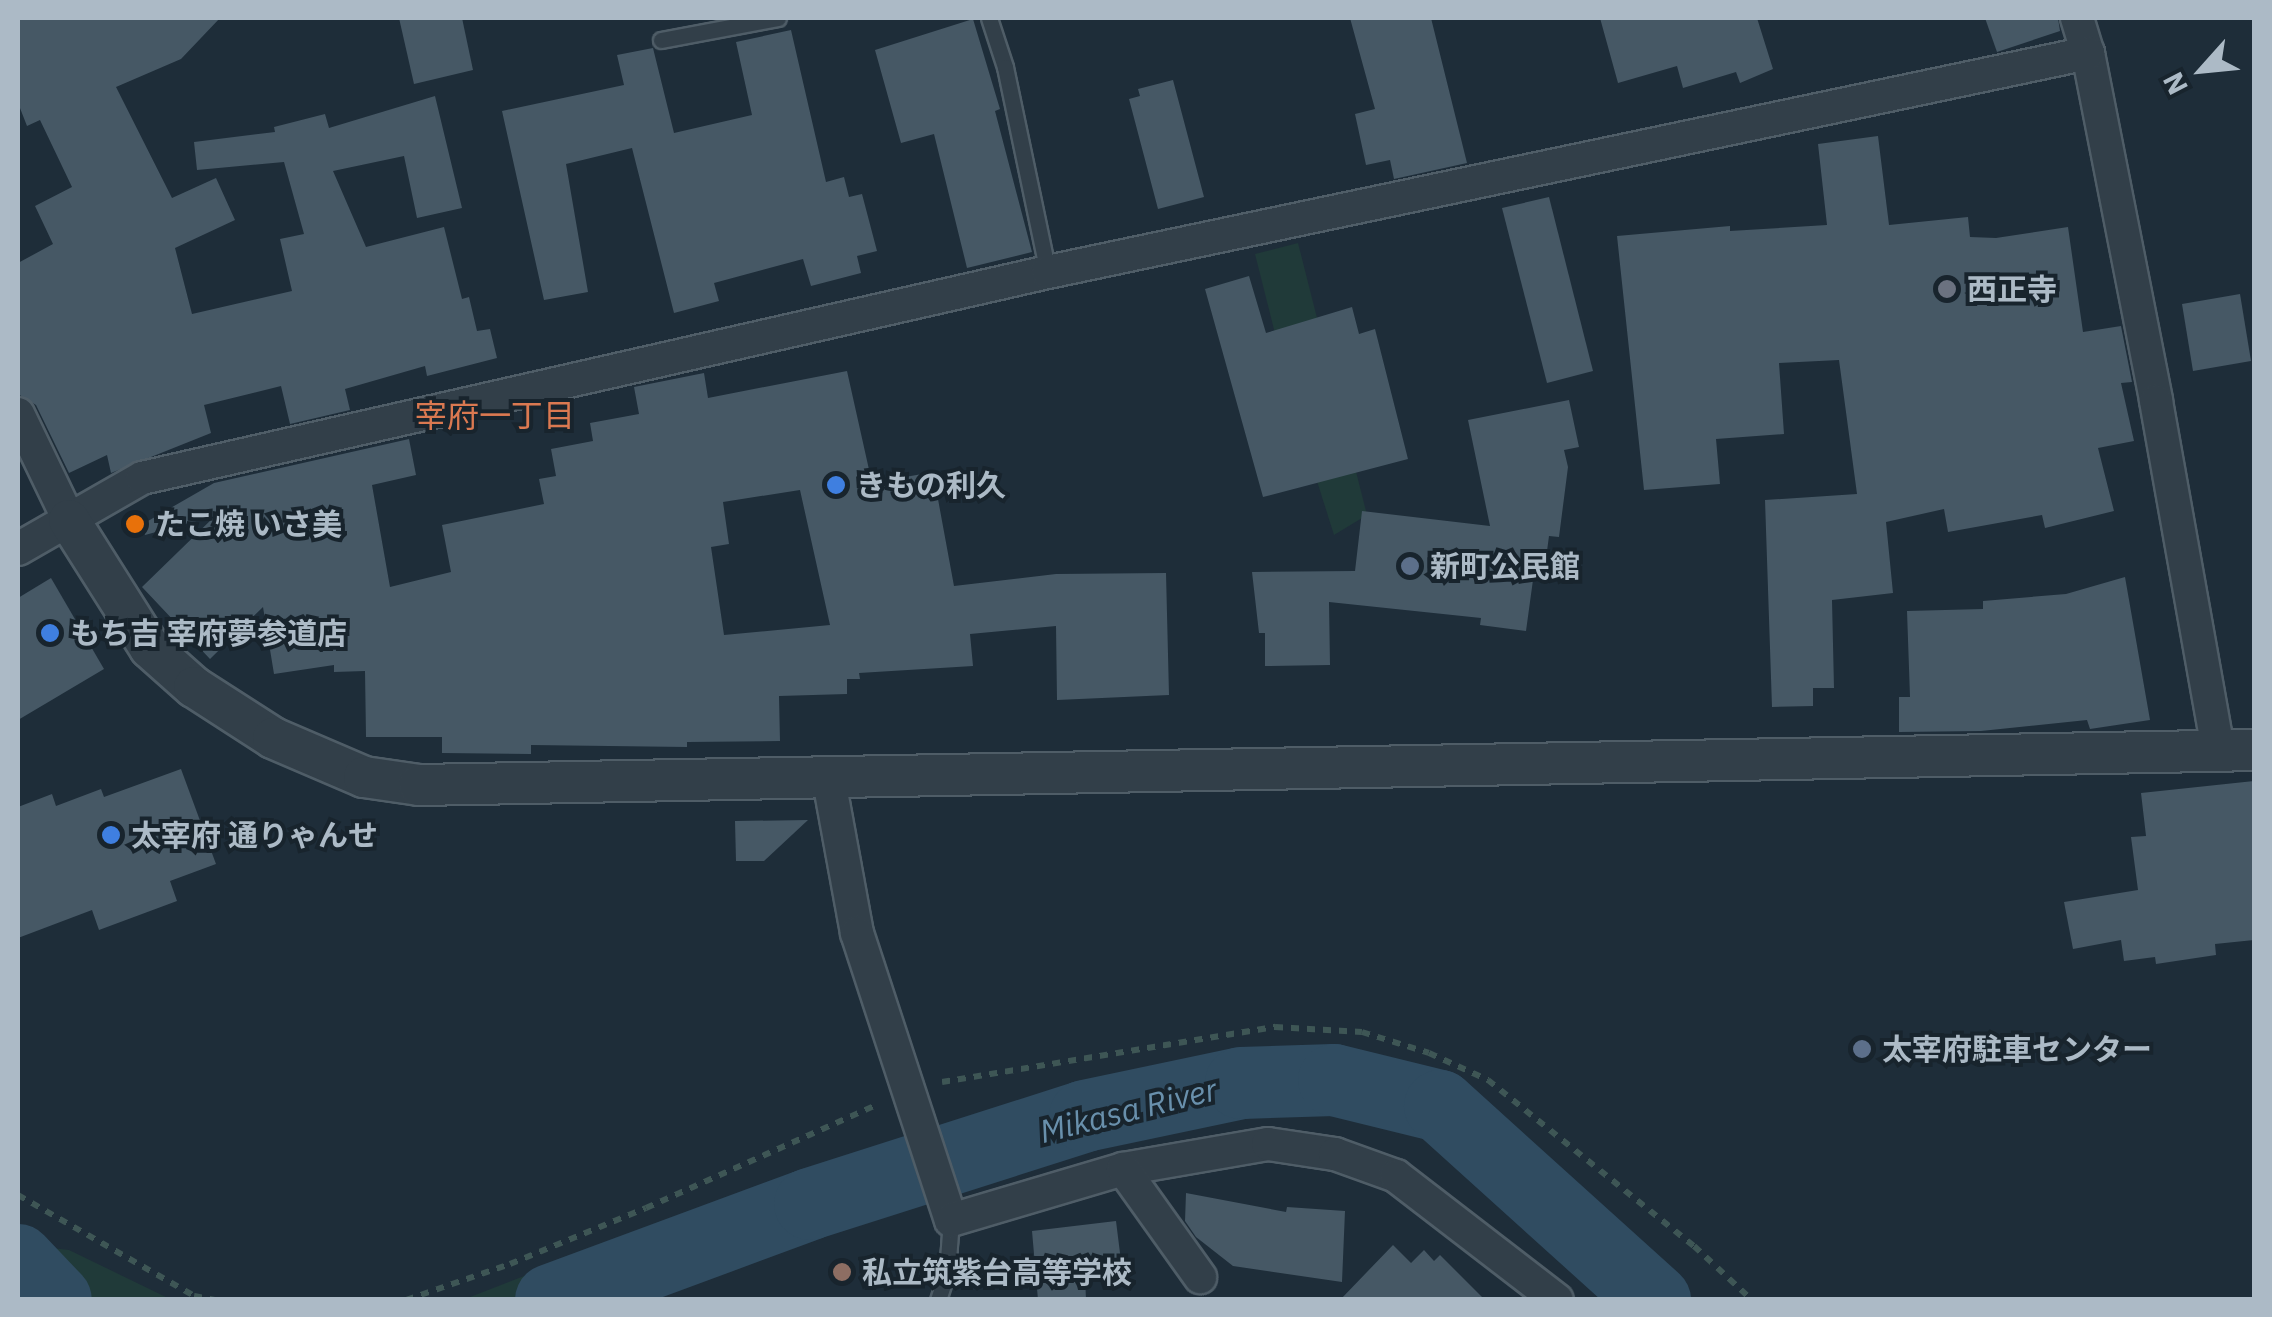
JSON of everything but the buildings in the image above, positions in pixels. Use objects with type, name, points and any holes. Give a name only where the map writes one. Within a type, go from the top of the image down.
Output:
[{"type":"street","points":[[18,414],[69,520],[150,648],[194,687],[273,738],[364,777],[419,784],[2236,750],[2088,53],[2077,18]]},
{"type":"street","points":[[18,548],[142,478],[1048,272],[2088,53]]},
{"type":"street","points":[[828,775],[858,933],[948,1210],[1123,1170],[1268,1144],[1335,1154],[1396,1176],[1557,1300]]},
{"type":"street","points":[[1123,1170],[1200,1277]]},
{"type":"lane","points":[[661,40],[778,18]]},
{"type":"lane","points":[[989,18],[1005,68],[1048,272]]},
{"type":"lane","points":[[938,1300],[947,1274],[948,1210]]},
{"type":"path","points":[[18,1196],[194,1296],[215,1300]]},
{"type":"green space","points":[[1298,243],[1367,515],[1334,535],[1293,405],[1255,254]]},
{"type":"green space","points":[[614,1241],[628,1257],[577,1299],[465,1299]]},
{"type":"green space","points":[[18,1244],[69,1250],[170,1299],[18,1299]]},
{"type":"waterway","name":"Mikasa River","points":[[551,1300],[810,1204],[1085,1116],[1241,1083],[1334,1080],[1440,1106],[1655,1300]]},
{"type":"waterway","name":"Mikasa River","points":[[18,1260],[56,1300]]},
{"type":"place","name":"西正寺","points":[[1947,289]]},
{"type":"place","name":"きもの利久","points":[[836,485]]},
{"type":"place","name":"たこ焼 いさ美","points":[[135,524]]},
{"type":"place","name":"新町公民館","points":[[1410,566]]},
{"type":"place","name":"もち吉 宰府夢参道店","points":[[50,633]]},
{"type":"place","name":"太宰府 通りゃんせ","points":[[111,835]]},
{"type":"place","name":"太宰府駐車センター","points":[[1862,1049]]},
{"type":"place","name":"私立筑紫台高等学校","points":[[842,1272]]},
{"type":"district","name":"宰府一丁目","points":[[495,415]]}]
